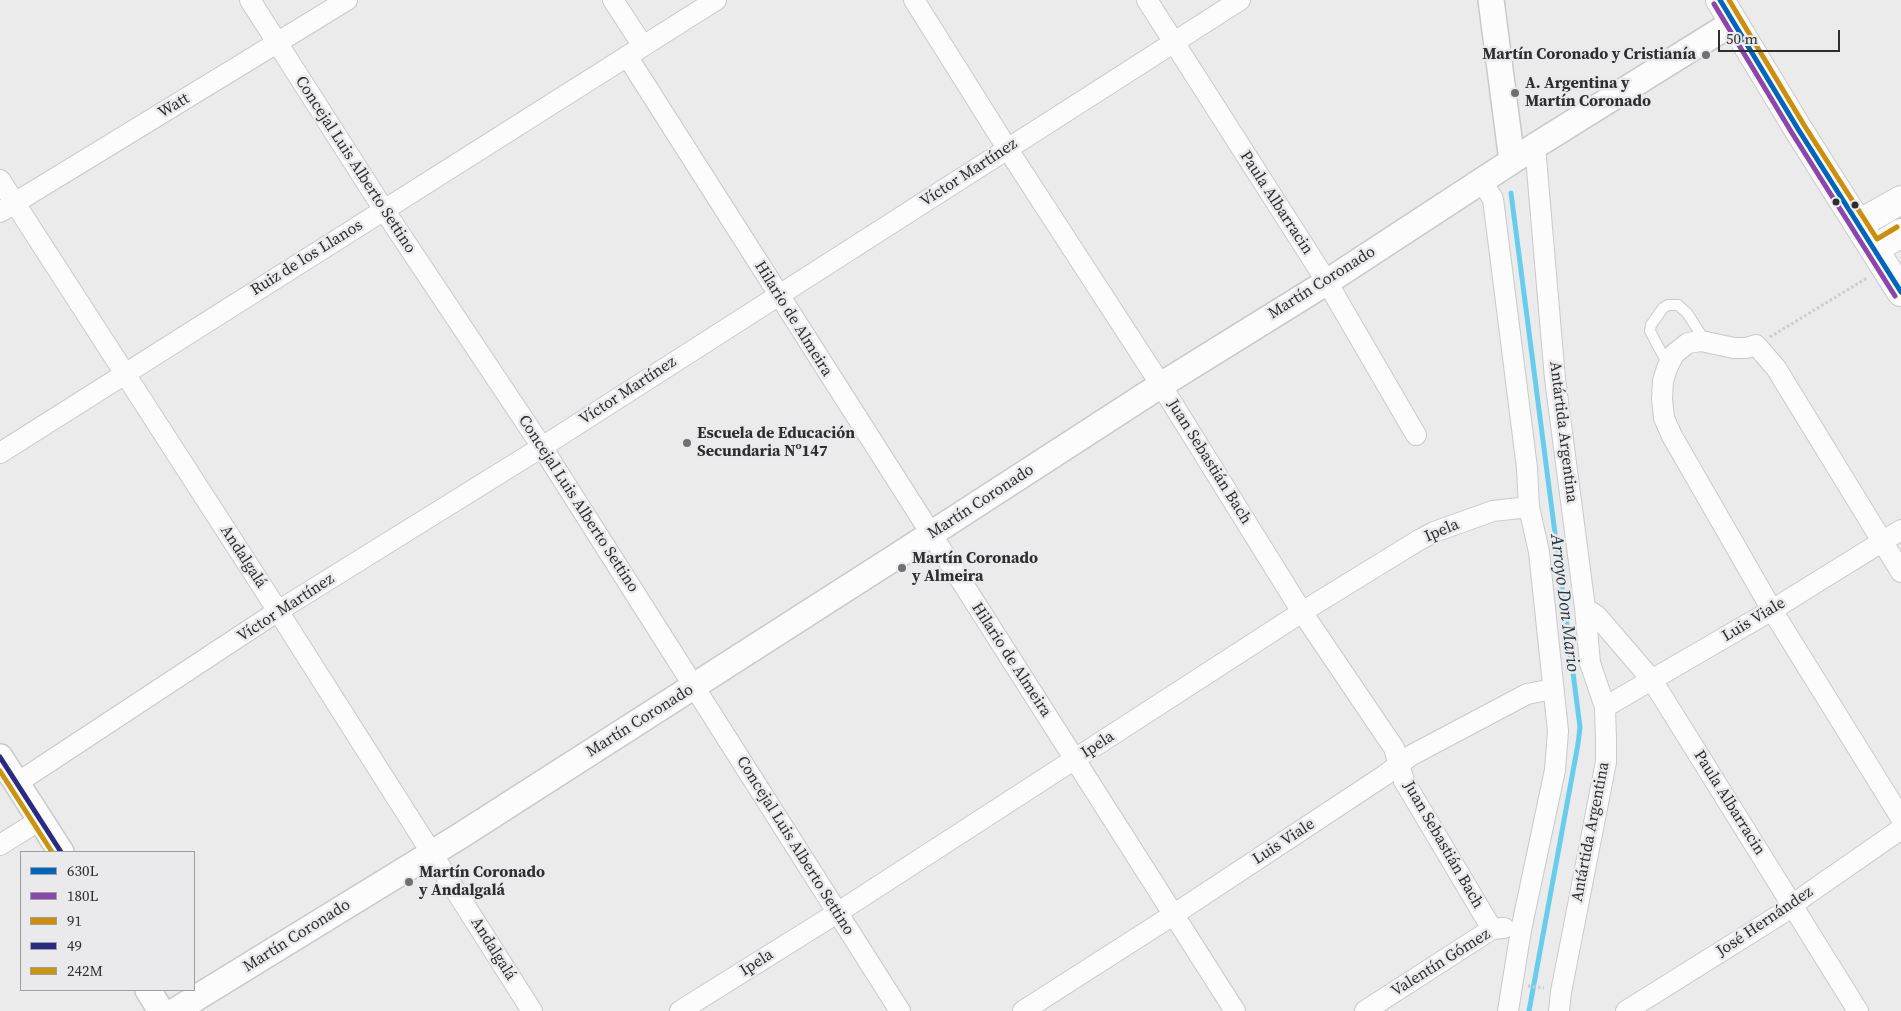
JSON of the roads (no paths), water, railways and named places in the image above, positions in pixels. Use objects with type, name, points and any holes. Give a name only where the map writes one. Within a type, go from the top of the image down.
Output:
[{"type":"main road","points":[[1727,11],[1798,129],[1901,292]]},
{"type":"main road","points":[[1859,224],[1901,200]]},
{"type":"main road","points":[[1880,258],[1901,233]]},
{"type":"street","name":"Concejal Luis Alberto Settino","points":[[250,0],[384,210],[542,447],[900,1011]]},
{"type":"street","name":"Watt","points":[[7,207],[347,0]]},
{"type":"street","name":"Hilario de Almeira","points":[[613,0],[635,51],[778,295],[1235,1011]]},
{"type":"street","name":"Ruiz de los Llanos","points":[[0,453],[716,0]]},
{"type":"street","name":"Juan Sebastián Bach","points":[[914,0],[1007,148],[1161,384],[1302,612],[1394,748],[1404,781],[1492,929]]},
{"type":"street","name":"Paula Albarracin","points":[[1147,0],[1327,282],[1416,435]]},
{"type":"street","name":"Víctor Martínez","points":[[17,783],[278,612],[542,447],[1240,0]]},
{"type":"street","points":[[1490,0],[1512,161]]},
{"type":"street","name":"Martín Coronado","points":[[175,1011],[432,853],[930,535],[1161,384],[1327,282],[1349,266],[1482,182],[1727,11]]},
{"type":"street","name":"Antártida Argentina","points":[[1535,146],[1555,379],[1585,608],[1590,663],[1605,708],[1606,762],[1561,992],[1559,1011]]},
{"type":"street","name":"Andalgalá","points":[[0,180],[7,207],[125,373],[532,1011]]},
{"type":"street","points":[[1482,182],[1493,199],[1526,468],[1529,507],[1539,552],[1558,731],[1555,770],[1521,930],[1508,1011]]},
{"type":"street","points":[[1901,572],[1776,368],[1756,345],[1746,348],[1734,348],[1705,341],[1688,343],[1674,354],[1668,365],[1662,399],[1664,418],[1672,436],[1772,610],[1901,818]]},
{"type":"street","name":"Ipela","points":[[680,1011],[837,913],[1302,612],[1434,532],[1493,511],[1529,507]]},
{"type":"street","name":"Luis Viale","points":[[1605,708],[1772,610],[1901,530]]},
{"type":"street","name":"Paula Albarracin","points":[[1585,608],[1597,616],[1652,680],[1858,1011]]},
{"type":"street","name":"Luis Viale","points":[[1023,1011],[1173,915],[1410,756],[1527,694],[1553,689]]},
{"type":"street","points":[[0,757],[60,851]]},
{"type":"street","points":[[0,845],[40,820]]},
{"type":"street","name":"José Hernández","points":[[1626,1011],[1793,906],[1806,894],[1901,829]]},
{"type":"street","name":"Valentín Gómez","points":[[1365,1011],[1492,929],[1521,930]]},
{"type":"street","points":[[149,991],[161,1011]]},
{"type":"lane","points":[[1668,365],[1650,331],[1651,325],[1663,308],[1668,305],[1678,305],[1688,312],[1705,341]]},
{"type":"waterway","name":"Arroyo Don Mario","points":[[1511,193],[1580,727],[1529,1011]]},
{"type":"place","name":"Martín Coronado y Cristianía","points":[[1706,55]]},
{"type":"place","name":"A. Argentina y Martín Coronado","points":[[1515,93]]},
{"type":"place","name":"Escuela de Educación Secundaria Nº147","points":[[687,443]]},
{"type":"place","name":"Martín Coronado y Almeira","points":[[902,568]]},
{"type":"place","name":"Martín Coronado y Andalgalá","points":[[409,882]]}]
